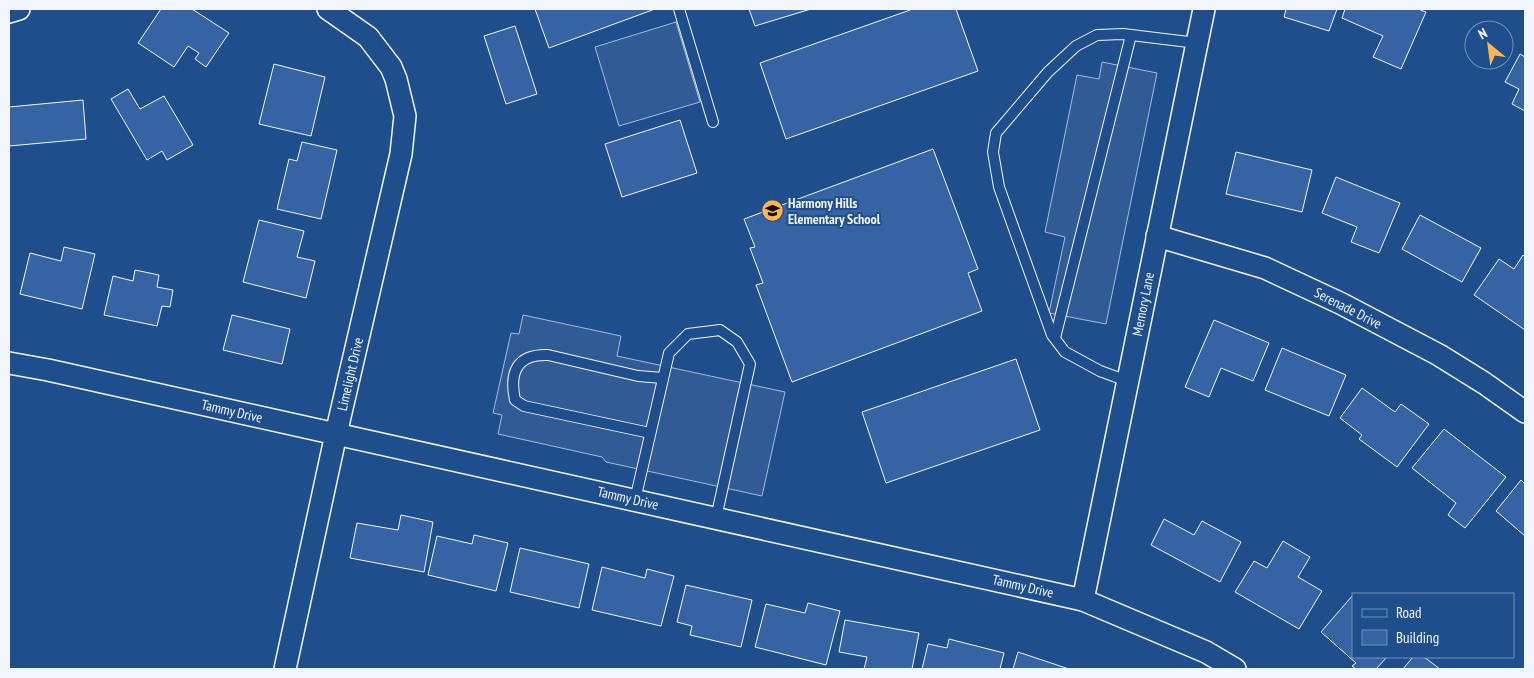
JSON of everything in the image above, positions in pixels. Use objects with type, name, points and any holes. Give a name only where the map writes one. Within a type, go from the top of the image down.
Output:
[{"type":"street","points":[[9,12],[18,9]]},
{"type":"street","name":"Limelight Drive","points":[[285,669],[336,434],[401,154],[405,116],[396,79],[391,67],[368,37],[328,9]]},
{"type":"street","name":"Memory Lane","points":[[1083,600],[1204,9]]},
{"type":"street","name":"Serenade Drive","points":[[1157,236],[1265,268],[1342,304],[1439,354],[1525,412]]},
{"type":"street","name":"Tammy Drive","points":[[9,363],[48,370],[1083,600],[1206,652],[1235,669]]},
{"type":"lane","points":[[679,9],[713,122]]},
{"type":"lane","points":[[1127,381],[1100,371],[1065,352],[1052,335],[999,187],[993,152],[996,133],[1048,72],[1076,46],[1097,35],[1131,35],[1197,44]]},
{"type":"lane","points":[[1055,338],[1131,35]]},
{"type":"lane","points":[[636,500],[669,353],[688,334],[720,330],[737,342],[750,364],[716,518]]},
{"type":"lane","points":[[650,433],[524,406],[515,400],[513,390],[516,371],[519,363],[527,357],[538,354],[638,376],[663,378]]},
{"type":"shaded area","points":[[676,22],[700,102],[619,126],[595,47]]},
{"type":"shaded area","points":[[1102,62],[1157,73],[1106,324],[1049,313],[1065,237],[1045,232],[1077,75],[1099,79]]},
{"type":"shaded area","points":[[523,315],[621,336],[617,356],[785,392],[762,496],[606,462],[602,457],[498,434],[502,415],[493,413],[511,333],[519,334]]},
{"type":"building","points":[[161,9],[192,9],[229,33],[206,67],[195,59],[199,53],[188,46],[174,67],[138,43]]},
{"type":"building","points":[[535,9],[655,9],[549,48]]},
{"type":"building","points":[[749,9],[811,9],[755,26]]},
{"type":"building","points":[[913,9],[956,9],[978,71],[786,139],[760,63]]},
{"type":"building","points":[[1286,9],[1337,9],[1329,31],[1284,17]]},
{"type":"building","points":[[1345,9],[1418,9],[1426,12],[1401,69],[1373,57],[1383,36],[1342,18]]},
{"type":"building","points":[[515,26],[537,94],[506,104],[484,36]]},
{"type":"building","points":[[1520,54],[1525,57],[1525,111],[1512,104],[1519,89],[1505,82],[1511,70],[1514,70],[1514,65]]},
{"type":"building","points":[[274,64],[325,77],[311,136],[259,124]]},
{"type":"building","points":[[128,89],[140,109],[164,96],[193,145],[167,160],[162,151],[147,160],[111,99]]},
{"type":"building","points":[[83,100],[86,139],[9,146],[9,107]]},
{"type":"building","points":[[680,120],[697,173],[622,197],[605,144]]},
{"type":"building","points":[[302,142],[337,150],[321,219],[277,209],[289,159],[297,161]]},
{"type":"building","points":[[933,149],[978,269],[968,273],[982,311],[792,382],[756,285],[763,283],[750,248],[755,247],[744,219]]},
{"type":"building","points":[[1236,152],[1312,170],[1302,212],[1226,194]]},
{"type":"building","points":[[1336,177],[1400,203],[1379,253],[1351,242],[1357,227],[1322,213]]},
{"type":"building","points":[[1420,215],[1481,248],[1462,282],[1402,249]]},
{"type":"building","points":[[259,220],[304,231],[297,257],[315,261],[306,298],[243,282]]},
{"type":"building","points":[[64,247],[95,254],[82,309],[20,294],[30,253],[61,261]]},
{"type":"building","points":[[1523,255],[1525,257],[1525,330],[1474,295],[1499,259],[1514,269]]},
{"type":"building","points":[[135,270],[159,275],[157,287],[173,290],[170,307],[162,306],[157,326],[104,315],[113,276],[133,281]]},
{"type":"building","points":[[232,315],[290,329],[282,364],[223,350]]},
{"type":"building","points":[[1214,320],[1269,343],[1253,381],[1221,368],[1209,397],[1185,387]]},
{"type":"building","points":[[1282,348],[1346,375],[1329,416],[1265,390]]},
{"type":"building","points":[[1016,359],[1040,430],[886,483],[862,412]]},
{"type":"building","points":[[1362,388],[1395,412],[1401,404],[1429,424],[1397,467],[1359,439],[1362,435],[1340,418]]},
{"type":"building","points":[[1444,429],[1506,477],[1465,528],[1448,515],[1456,503],[1412,468]]},
{"type":"building","points":[[1521,480],[1525,484],[1525,536],[1496,511]]},
{"type":"building","points":[[401,515],[433,522],[424,572],[350,558],[357,523],[398,530]]},
{"type":"building","points":[[1164,519],[1194,535],[1202,521],[1241,542],[1220,582],[1151,545]]},
{"type":"building","points":[[474,535],[508,543],[496,591],[428,575],[437,536],[472,544]]},
{"type":"building","points":[[1283,541],[1310,557],[1298,577],[1322,591],[1299,629],[1235,592],[1254,561],[1267,568]]},
{"type":"building","points":[[520,548],[589,564],[579,608],[510,592]]},
{"type":"building","points":[[602,567],[645,578],[647,569],[674,576],[661,626],[592,610]]},
{"type":"building","points":[[686,585],[752,600],[741,647],[690,635],[692,626],[677,622]]},
{"type":"building","points":[[1352,596],[1352,658],[1386,658],[1376,669],[1356,669],[1352,666],[1356,663],[1321,632]]},
{"type":"building","points":[[808,603],[840,611],[826,665],[755,647],[766,604],[805,613]]},
{"type":"building","points":[[845,620],[919,633],[912,669],[864,669],[867,657],[839,652]]},
{"type":"building","points":[[949,639],[1004,653],[1000,669],[922,669],[928,644],[947,648]]},
{"type":"building","points":[[1018,652],[1069,669],[1013,669]]},
{"type":"building","points":[[1412,658],[1425,658],[1440,669],[1403,669]]},
{"type":"place","name":"Harmony Hills Elementary School","points":[[772,211]]}]
